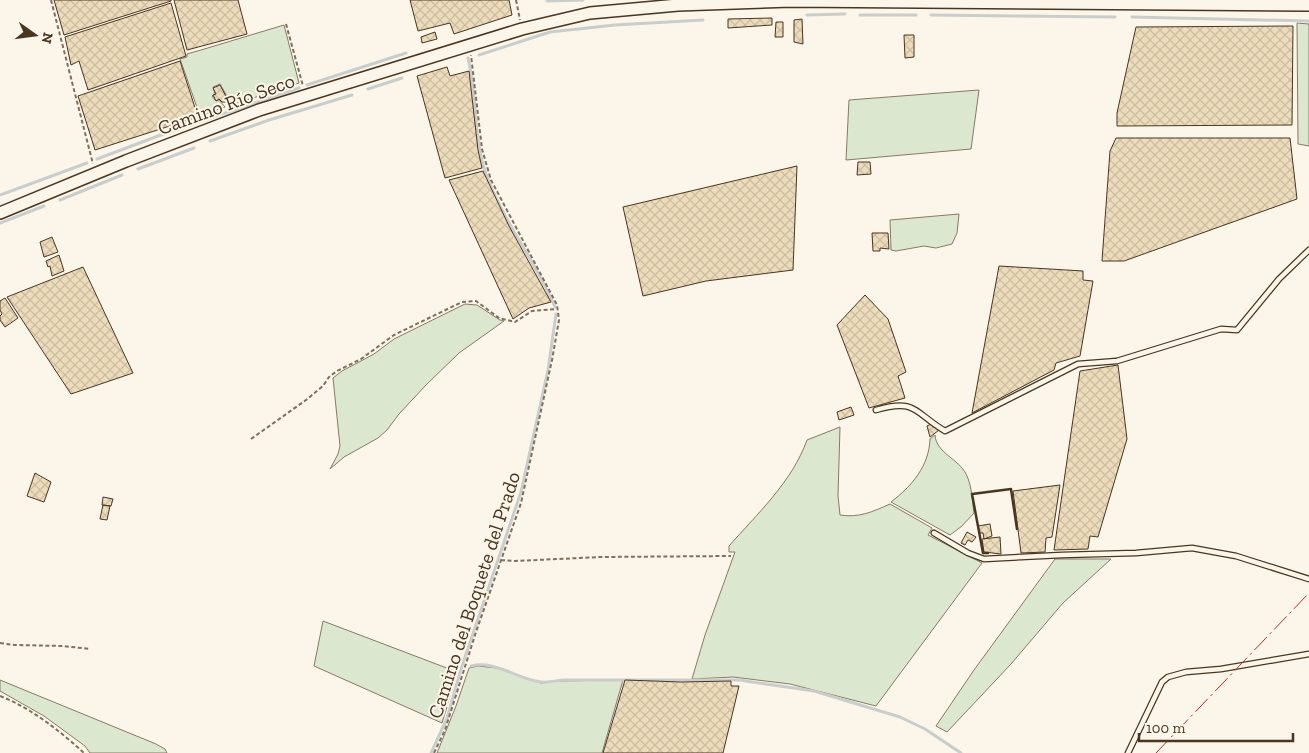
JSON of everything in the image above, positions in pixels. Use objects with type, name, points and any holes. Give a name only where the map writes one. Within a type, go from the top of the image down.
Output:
[{"type":"street","name":"Camino Río Seco","points":[[0,212],[259,110],[522,29],[590,13],[748,2],[1309,5]]},
{"type":"lane","points":[[876,410],[893,406],[917,409],[944,431],[1078,364],[1117,361],[1221,329],[1237,330],[1279,279],[1309,250]]},
{"type":"lane","points":[[934,533],[968,554],[984,558],[1136,553],[1192,548],[1236,556],[1309,579]]},
{"type":"lane","points":[[1128,753],[1162,682],[1168,677],[1186,672],[1221,669],[1309,654]]},
{"type":"path","points":[[51,0],[92,154],[94,174]]},
{"type":"path","points":[[516,0],[522,29]]},
{"type":"path","points":[[286,24],[306,95]]},
{"type":"path","name":"Camino del Boquete del Prado","points":[[434,753],[445,730],[476,632],[522,502],[559,320],[557,305],[491,180],[482,149],[473,61],[469,45]]},
{"type":"path","points":[[251,439],[306,400],[337,371],[361,359],[401,331],[462,302],[476,301],[499,318],[514,322],[532,311],[558,309]]},
{"type":"path","points":[[501,560],[731,556]]},
{"type":"path","points":[[0,643],[90,649]]},
{"type":"path","points":[[0,696],[12,700],[42,720],[84,753]]},
{"type":"green space","points":[[1297,23],[1309,24],[1309,146],[1298,144]]},
{"type":"green space","points":[[284,25],[299,83],[232,105],[220,84],[213,87],[215,94],[212,96],[225,107],[200,116],[180,59],[187,57],[187,54]]},
{"type":"green space","points":[[979,90],[971,149],[846,160],[849,100]]},
{"type":"green space","points":[[959,214],[957,233],[952,244],[936,248],[924,246],[896,251],[891,250],[890,220]]},
{"type":"green space","points":[[465,304],[477,305],[504,321],[459,353],[426,385],[378,438],[344,457],[330,469],[340,446],[333,378],[374,354],[394,339]]},
{"type":"green space","points":[[840,427],[838,496],[840,515],[859,515],[890,504],[932,528],[928,535],[982,563],[876,706],[790,684],[733,677],[692,679],[705,635],[735,552],[729,552],[729,546],[783,484],[807,440]]},
{"type":"green space","points":[[935,435],[939,447],[963,469],[970,483],[972,493],[974,513],[950,535],[891,502],[918,475],[929,449],[930,439]]},
{"type":"green space","points":[[1055,559],[1111,559],[1063,603],[1011,664],[947,732],[936,726],[974,670]]},
{"type":"green space","points":[[323,621],[452,670],[436,701],[447,707],[442,723],[314,666]]},
{"type":"green space","points":[[478,666],[497,668],[541,683],[623,680],[602,753],[437,753],[469,668]]},
{"type":"green space","points":[[0,680],[156,744],[165,749],[167,753],[90,753],[85,746],[44,716],[0,691]]},
{"type":"building","points":[[54,0],[171,0],[171,1],[64,35]]},
{"type":"building","points":[[174,0],[238,0],[247,34],[187,50]]},
{"type":"building","points":[[410,0],[509,0],[512,15],[454,34],[450,23],[418,31]]},
{"type":"building","points":[[171,3],[186,56],[88,90],[79,61],[71,65],[65,37]]},
{"type":"building","points":[[772,18],[772,25],[728,28],[728,19]]},
{"type":"building","points":[[802,19],[803,44],[794,42],[794,20]]},
{"type":"building","points":[[776,22],[783,22],[783,37],[775,37]]},
{"type":"building","points":[[1293,26],[1292,125],[1117,126],[1117,113],[1136,27]]},
{"type":"building","points":[[435,32],[437,39],[422,43],[421,37]]},
{"type":"building","points":[[904,35],[914,35],[914,57],[905,58]]},
{"type":"building","points":[[180,61],[198,117],[95,150],[78,96]]},
{"type":"building","points":[[447,67],[450,76],[469,71],[478,150],[482,168],[445,178],[417,76]]},
{"type":"building","points":[[220,85],[229,102],[222,102],[219,99],[216,101],[213,95],[216,94],[213,88]]},
{"type":"building","points":[[1116,138],[1290,138],[1297,199],[1124,261],[1102,261],[1110,151]]},
{"type":"building","points":[[858,162],[870,162],[871,174],[857,175]]},
{"type":"building","points":[[797,166],[793,270],[706,281],[643,296],[623,207]]},
{"type":"building","points":[[483,171],[509,226],[551,302],[529,308],[513,319],[449,180]]},
{"type":"building","points":[[872,233],[888,233],[889,249],[880,248],[880,251],[873,251]]},
{"type":"building","points":[[52,237],[58,252],[44,257],[40,242]]},
{"type":"building","points":[[59,255],[64,271],[52,276],[50,266],[48,267],[46,261]]},
{"type":"building","points":[[999,266],[1083,271],[1083,280],[1093,281],[1080,356],[1056,363],[1054,370],[972,413]]},
{"type":"building","points":[[83,267],[133,373],[71,394],[7,297]]},
{"type":"building","points":[[865,295],[888,319],[906,372],[898,376],[905,398],[869,408],[837,325]]},
{"type":"building","points":[[5,298],[18,318],[5,327],[0,320],[2,314],[0,301]]},
{"type":"building","points":[[1118,365],[1127,439],[1098,537],[1090,536],[1088,549],[1054,550],[1080,371]]},
{"type":"building","points":[[851,407],[854,415],[839,420],[837,412]]},
{"type":"building","points":[[931,424],[939,430],[930,437],[927,426]]},
{"type":"building","points":[[35,473],[51,482],[44,502],[27,496]]},
{"type":"building","points":[[1060,485],[1052,537],[1046,538],[1045,552],[1021,553],[1013,491]]},
{"type":"building","points":[[103,497],[113,499],[111,506],[102,505]]},
{"type":"building","points":[[103,505],[110,506],[107,520],[100,519]]},
{"type":"building","points":[[990,524],[992,536],[984,539],[983,533],[980,533],[978,526]]},
{"type":"building","points":[[967,532],[976,537],[972,542],[968,540],[965,545],[961,543]]},
{"type":"building","points":[[1000,537],[1001,554],[984,552],[982,539]]},
{"type":"building","points":[[453,671],[457,673],[447,705],[438,700]]},
{"type":"building","points":[[625,680],[731,681],[731,686],[739,686],[723,753],[603,753]]},
{"type":"waterway","points":[[547,1],[583,0]]},
{"type":"waterway","points":[[807,15],[845,14]]},
{"type":"waterway","points":[[860,15],[916,15]]},
{"type":"waterway","points":[[931,15],[1115,17]]},
{"type":"waterway","points":[[1132,17],[1309,21]]},
{"type":"waterway","points":[[479,55],[550,32],[615,25],[703,20]]},
{"type":"waterway","points":[[307,85],[406,53]]},
{"type":"waterway","points":[[468,58],[481,157],[485,171],[500,206],[555,307]]},
{"type":"waterway","points":[[368,89],[402,78]]},
{"type":"waterway","points":[[97,159],[166,133],[299,88]]},
{"type":"waterway","points":[[210,141],[269,120],[352,95]]},
{"type":"waterway","points":[[138,169],[194,148]]},
{"type":"waterway","points":[[0,195],[87,163]]},
{"type":"waterway","points":[[60,200],[122,175]]},
{"type":"waterway","points":[[0,223],[44,206]]},
{"type":"waterway","points":[[431,753],[447,718],[462,666],[521,492],[548,370],[556,314]]},
{"type":"waterway","points":[[471,666],[489,666],[544,682],[565,680],[739,680],[814,691],[900,717],[925,729],[961,753]]},
{"type":"wall","points":[[988,553],[983,553],[972,494],[1011,489],[1017,529]]},
{"type":"power","points":[[1156,753],[1309,593]]}]
